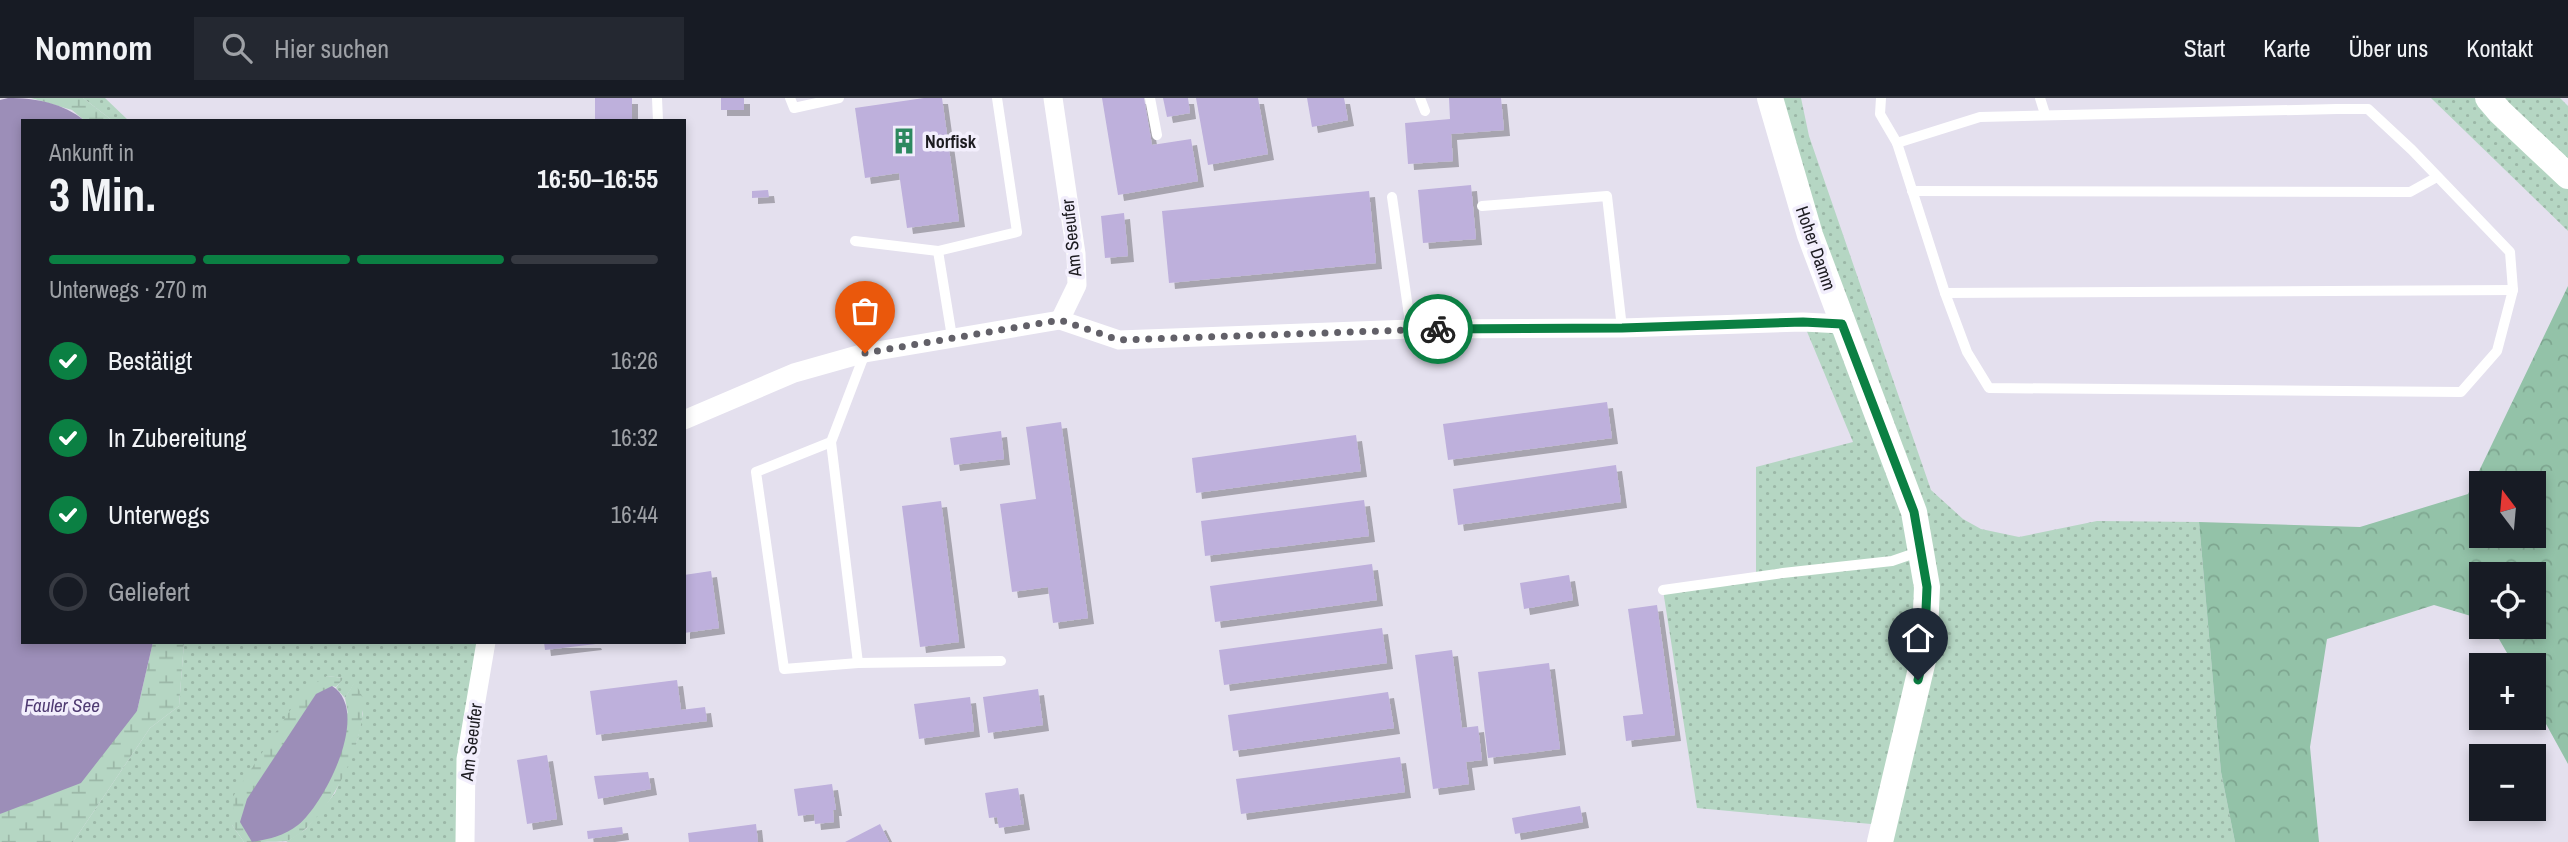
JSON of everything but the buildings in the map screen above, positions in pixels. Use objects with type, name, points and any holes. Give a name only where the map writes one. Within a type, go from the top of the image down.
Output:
[{"type":"main road","name":"Hoher Damm","points":[[1770,98],[1810,235],[1914,512],[1927,587],[1924,656],[1880,842]]},
{"type":"main road","points":[[2488,98],[2568,176]]},
{"type":"street","name":"Am Seeufer","points":[[1053,98],[1076,254],[1077,285],[1060,320]]},
{"type":"street","points":[[686,419],[794,373],[865,353],[1060,320],[1119,340],[1411,329],[1622,328],[1803,322],[1842,324]]},
{"type":"street","name":"Am Seeufer","points":[[465,842],[466,759],[486,644]]},
{"type":"lane","points":[[657,98],[658,119]]},
{"type":"lane","points":[[790,98],[794,108],[839,98]]},
{"type":"lane","points":[[855,240],[938,251],[1017,232],[997,98]]},
{"type":"lane","points":[[1150,98],[1157,135]]},
{"type":"lane","points":[[1420,98],[1425,111]]},
{"type":"lane","points":[[1881,98],[1880,114],[1898,143],[1945,293],[1967,352],[1989,388],[2462,392],[2497,351],[2513,290],[2510,252],[2368,109],[1980,117],[1898,143]]},
{"type":"lane","points":[[2040,98],[2045,114]]},
{"type":"lane","points":[[1912,191],[2410,192],[2437,177]]},
{"type":"lane","points":[[1482,206],[1607,196],[1622,328]]},
{"type":"lane","points":[[1392,197],[1411,329]]},
{"type":"lane","points":[[938,251],[952,337]]},
{"type":"lane","points":[[1945,293],[2513,290]]},
{"type":"lane","points":[[858,663],[831,442],[865,353]]},
{"type":"lane","points":[[831,442],[756,472],[785,669],[858,663],[1001,661]]},
{"type":"lane","points":[[1663,590],[1892,561],[1921,551]]},
{"type":"green space","points":[[31,98],[83,98],[110,119],[83,119],[72,110]]},
{"type":"green space","points":[[83,98],[105,98],[127,119],[110,119]]},
{"type":"green space","points":[[1770,98],[1801,98],[1809,136],[1931,490],[1963,519],[1981,529],[2019,537],[2097,521],[2199,522],[2221,772],[2235,842],[1880,842],[1882,825],[1697,808],[1663,590],[1756,577],[1756,467],[1853,442],[1803,322],[1841,324]]},
{"type":"green space","points":[[2431,98],[2560,98],[2568,106],[2568,231]]},
{"type":"green space","points":[[2568,286],[2568,764],[2546,724],[2546,653],[2507,653],[2499,639],[2546,639],[2546,562],[2469,562],[2469,615],[2434,605],[2327,639],[2310,747],[2319,842],[2235,842],[2221,772],[2199,522],[2360,527],[2469,492],[2469,548],[2546,548],[2546,471],[2479,471]]},
{"type":"green space","points":[[153,644],[184,644],[179,706],[150,728],[73,842],[0,842],[0,814],[137,711]]},
{"type":"green space","points":[[184,644],[486,644],[465,842],[286,842],[306,829],[335,793],[357,741],[363,713],[354,684],[345,698],[336,688],[343,678],[327,676],[232,825],[244,842],[73,842],[150,728],[179,706]]},
{"type":"green space","points":[[327,676],[344,678],[336,687],[332,686],[348,714],[345,698],[354,683],[362,697],[359,735],[342,778],[317,818],[302,832],[287,841],[244,842],[232,825],[234,795],[303,691]]},
{"type":"water","name":"Fauler See","points":[[29,99],[49,103],[82,119],[21,119],[21,644],[153,644],[137,711],[81,783],[0,814],[0,100]]},
{"type":"water","points":[[332,686],[343,698],[347,715],[346,735],[331,778],[309,814],[298,825],[287,832],[252,842],[240,822],[247,799],[316,694]]},
{"type":"way so far","points":[[865,353],[1060,320],[1119,340],[1438,329]]},
{"type":"place","name":"Norfisk","points":[[904,141]]},
{"type":"route","points":[[1438,329],[1622,328],[1803,322],[1842,324],[1914,512],[1927,587],[1924,656],[1918,680]]}]
